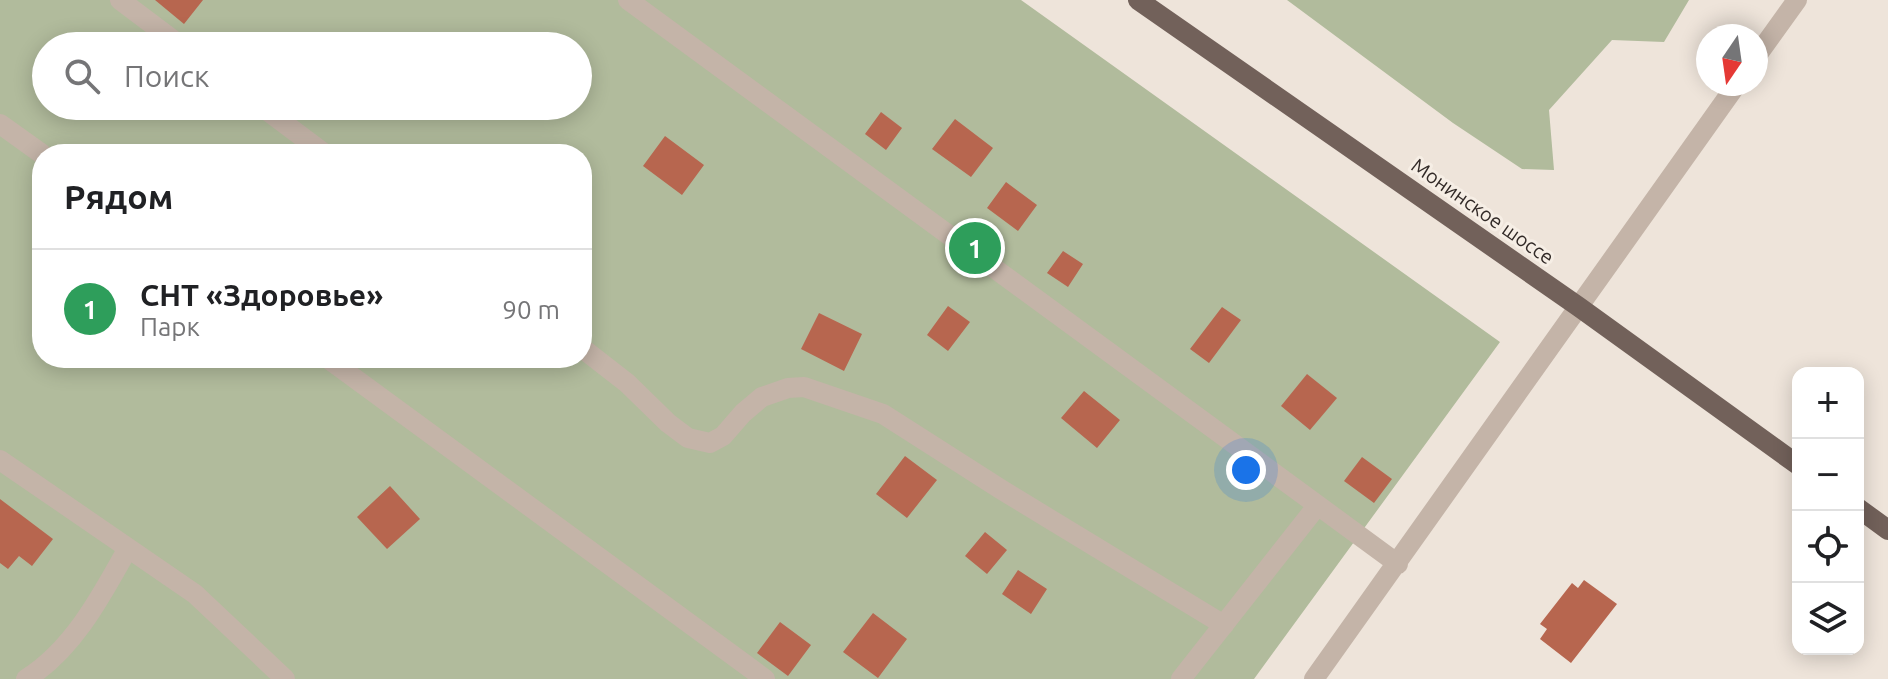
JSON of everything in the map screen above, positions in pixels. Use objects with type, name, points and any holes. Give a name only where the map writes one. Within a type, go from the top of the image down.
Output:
[{"type":"main road","name":"Монинское шоссе","points":[[1138,0],[1579,307],[1792,461]]},
{"type":"main road","points":[[1862,511],[1888,530]]},
{"type":"street","points":[[120,0],[162,32]]},
{"type":"street","points":[[628,0],[1398,564]]},
{"type":"street","points":[[1768,40],[1797,0]]},
{"type":"street","points":[[1314,679],[1728,96]]},
{"type":"street","points":[[280,120],[312,144]]},
{"type":"street","points":[[0,124],[32,147]]},
{"type":"street","points":[[592,356],[688,438],[710,443],[723,436],[762,397],[788,388],[804,387],[883,414],[1224,625]]},
{"type":"street","points":[[341,368],[765,679]]},
{"type":"street","points":[[0,460],[195,594],[285,679]]},
{"type":"street","points":[[1181,679],[1317,506]]},
{"type":"street","points":[[26,679],[42,669],[65,644],[98,600],[128,548]]},
{"type":"green space","points":[[0,0],[1021,0],[1500,342],[1254,679],[0,679]]},
{"type":"green space","points":[[1287,0],[1689,0],[1664,42],[1612,40],[1549,110],[1554,170],[1522,169],[1453,123]]},
{"type":"building","points":[[155,0],[203,0],[184,24]]},
{"type":"building","points":[[881,112],[902,128],[886,150],[865,134]]},
{"type":"building","points":[[955,119],[993,148],[971,177],[932,149]]},
{"type":"building","points":[[665,136],[704,165],[682,195],[643,166]]},
{"type":"building","points":[[1006,182],[1037,205],[1018,231],[987,208]]},
{"type":"building","points":[[1063,251],[1083,264],[1068,287],[1047,273]]},
{"type":"building","points":[[948,306],[970,322],[948,351],[927,335]]},
{"type":"building","points":[[1222,307],[1241,320],[1209,363],[1190,349]]},
{"type":"building","points":[[819,313],[862,334],[844,371],[801,349]]},
{"type":"building","points":[[1307,374],[1337,398],[1310,430],[1281,406]]},
{"type":"building","points":[[1084,391],[1120,420],[1097,448],[1061,418]]},
{"type":"building","points":[[905,456],[937,480],[907,518],[876,494]]},
{"type":"building","points":[[1362,457],[1392,479],[1374,503],[1344,481]]},
{"type":"building","points":[[390,486],[420,519],[387,549],[357,517]]},
{"type":"building","points":[[0,499],[53,539],[32,566],[19,556],[8,569],[0,563]]},
{"type":"building","points":[[985,532],[1007,550],[987,574],[965,556]]},
{"type":"building","points":[[1018,570],[1047,589],[1031,614],[1002,594]]},
{"type":"building","points":[[1584,580],[1617,604],[1571,663],[1540,639],[1547,629],[1540,624],[1572,583],[1578,588]]},
{"type":"building","points":[[873,613],[907,639],[878,678],[843,652]]},
{"type":"building","points":[[780,622],[811,645],[788,676],[757,653]]},
{"type":"place","name":"СНТ «Здоровье»","points":[[975,248]]}]
